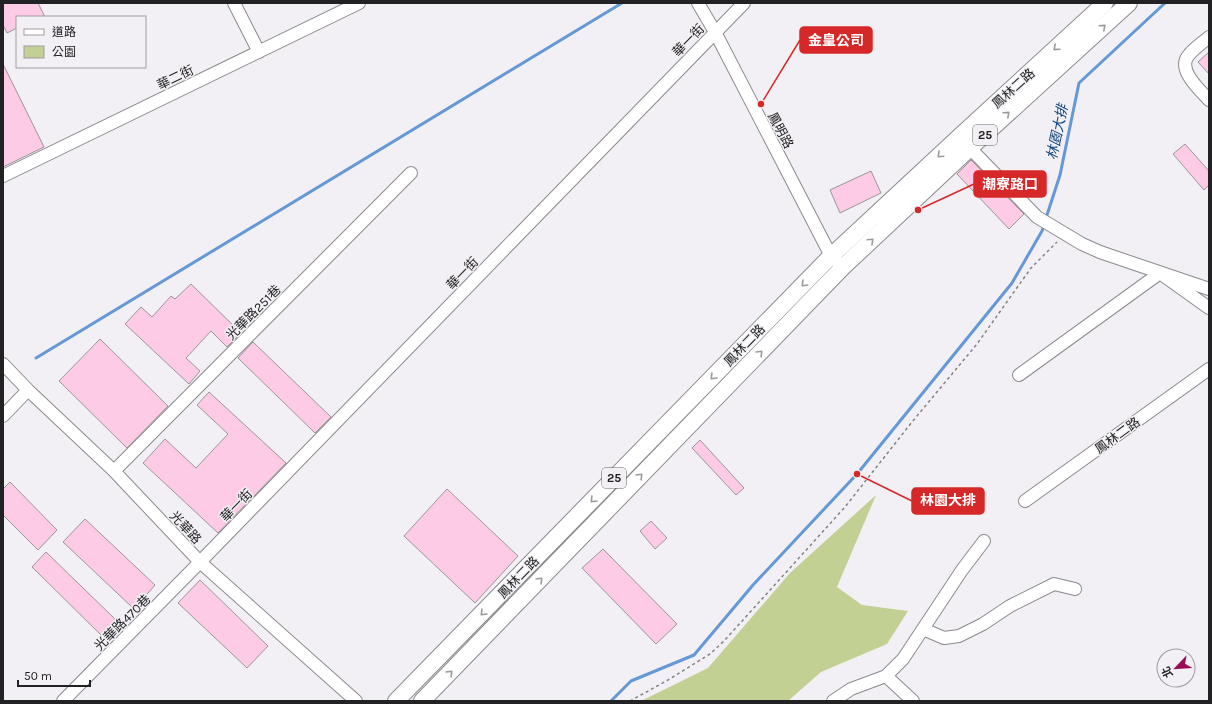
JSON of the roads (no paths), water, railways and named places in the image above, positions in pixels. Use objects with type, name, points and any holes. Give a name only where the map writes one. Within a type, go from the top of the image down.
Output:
[{"type":"main road","name":"鳳林二路","points":[[396,701],[837,262],[959,137],[1105,3]]},
{"type":"main road","name":"鳳林二路","points":[[422,701],[837,262],[970,148],[1129,3]]},
{"type":"street","points":[[234,3],[259,52]]},
{"type":"street","name":"華二街","points":[[3,176],[359,3]]},
{"type":"street","name":"鳳明路","points":[[698,3],[715,32],[837,262]]},
{"type":"street","name":"華一街","points":[[200,562],[744,3]]},
{"type":"street","points":[[1209,37],[1187,56],[1184,64],[1186,74],[1209,100]]},
{"type":"street","points":[[959,137],[1037,217],[1082,244],[1100,252],[1209,288]]},
{"type":"street","name":"光華路251巷","points":[[114,471],[411,173]]},
{"type":"street","points":[[1160,273],[1209,308]]},
{"type":"street","points":[[1019,375],[1160,273]]},
{"type":"street","name":"光華路","points":[[3,364],[28,390],[114,471],[200,562],[356,701]]},
{"type":"street","name":"鳳林二路","points":[[1025,501],[1209,369]]},
{"type":"street","points":[[3,416],[28,390]]},
{"type":"street","points":[[833,701],[851,689],[886,676],[903,659],[962,570],[984,541]]},
{"type":"street","name":"光華路470巷","points":[[63,701],[200,562]]},
{"type":"street","points":[[923,629],[944,638],[959,636],[983,624],[1010,606],[1054,584],[1075,589]]},
{"type":"street","points":[[886,676],[913,701]]},
{"type":"waterway","points":[[36,358],[622,3]]},
{"type":"waterway","name":"林園大排","points":[[1046,218],[1060,175],[1079,83],[1165,3]]},
{"type":"waterway","name":"林園大排","points":[[611,701],[631,681],[694,655],[753,585],[857,474],[1012,283],[1044,225]]},
{"type":"place","name":"金皇公司","points":[[761,104]]},
{"type":"place","name":"潮寮路口","points":[[918,210]]},
{"type":"place","name":"林園大排","points":[[857,474]]}]
